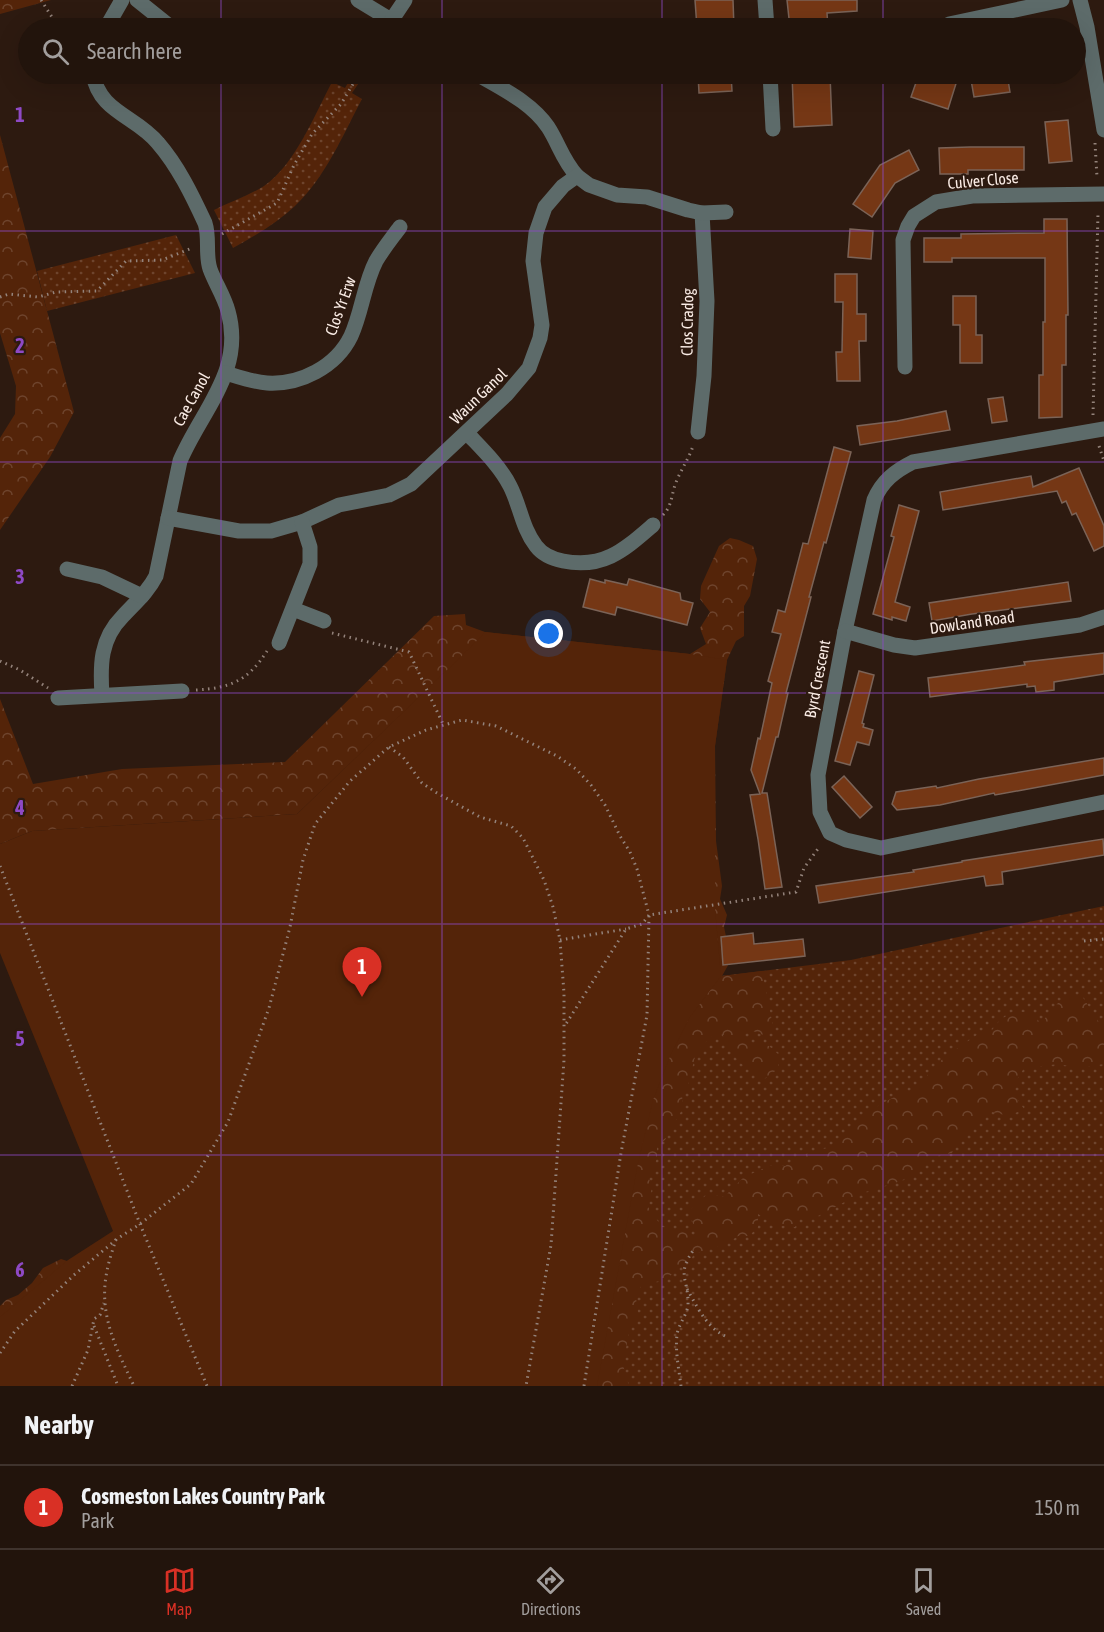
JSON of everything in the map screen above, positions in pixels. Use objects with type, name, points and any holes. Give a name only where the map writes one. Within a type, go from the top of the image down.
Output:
[{"type":"street","points":[[112,18],[122,0]]},
{"type":"street","points":[[137,0],[160,18]]},
{"type":"street","points":[[358,0],[387,18]]},
{"type":"street","points":[[400,18],[405,0]]},
{"type":"street","points":[[765,0],[766,18]]},
{"type":"street","points":[[977,18],[1062,0]]},
{"type":"street","points":[[1080,0],[1085,18]]},
{"type":"street","points":[[1086,23],[1104,130]]},
{"type":"street","name":"Cae Canol","points":[[95,84],[105,102],[143,128],[168,155],[205,223],[208,232],[210,268],[229,312],[231,326],[230,357],[226,374],[211,405],[186,445],[180,461],[159,565],[151,586],[113,627],[105,641],[101,656],[102,695]]},
{"type":"street","points":[[494,84],[527,104],[539,116],[549,129],[561,156],[577,176],[589,184],[617,195],[646,197],[702,213],[726,212]]},
{"type":"street","points":[[771,84],[773,129]]},
{"type":"street","name":"Waun Ganol","points":[[168,518],[239,531],[271,531],[302,522],[339,505],[375,499],[401,491],[411,484],[518,383],[529,368],[536,353],[542,325],[533,261],[536,232],[545,207],[563,186],[577,176]]},
{"type":"street","name":"Culver Close","points":[[905,367],[903,240],[914,216],[936,202],[952,198],[1104,194]]},
{"type":"street","name":"Clos Cradog","points":[[698,432],[704,376],[707,301],[702,213]]},
{"type":"street","name":"Clos Yr Erw","points":[[226,374],[266,383],[299,379],[316,373],[343,349],[351,336],[376,261],[400,227]]},
{"type":"street","name":"Byrd Crescent","points":[[830,833],[820,812],[818,775],[845,631],[874,500],[880,487],[890,477],[913,462],[1098,424]]},
{"type":"street","points":[[466,433],[503,474],[528,533],[537,547],[546,555],[559,561],[577,564],[593,563],[610,558],[625,549],[653,525]]},
{"type":"street","points":[[279,643],[311,556],[302,522]]},
{"type":"street","points":[[67,569],[102,577],[142,596]]},
{"type":"street","points":[[293,609],[324,621]]},
{"type":"street","name":"Dowland Road","points":[[845,631],[894,645],[915,648],[1080,625],[1104,617]]},
{"type":"street","points":[[57,698],[182,691]]},
{"type":"street","points":[[830,833],[846,840],[881,848],[1104,802]]},
{"type":"path","points":[[41,0],[53,18]]},
{"type":"path","points":[[1098,213],[1098,424]]},
{"type":"path","points":[[653,525],[669,509],[676,481],[687,462],[698,432]]},
{"type":"path","points":[[1099,446],[1104,461]]},
{"type":"path","points":[[324,621],[327,632],[409,652],[443,724]]},
{"type":"path","points":[[182,691],[227,687],[252,670],[270,646],[279,643]]},
{"type":"path","points":[[0,661],[44,685],[57,698]]},
{"type":"path","points":[[0,1353],[15,1331],[33,1313],[117,1239],[140,1224],[190,1184],[228,1122],[269,1008],[290,927],[303,860],[315,824],[350,781],[389,747],[443,724],[462,720],[496,726],[547,751],[576,769],[591,784],[630,852],[649,915],[647,1015],[621,1153],[584,1386]]},
{"type":"path","points":[[389,747],[403,757],[422,783],[436,793],[480,817],[511,826],[523,838],[550,898],[560,940],[564,993],[564,1059],[550,1245],[526,1386]]},
{"type":"path","points":[[560,940],[626,929],[642,924],[649,915],[796,892],[804,868],[830,833]]},
{"type":"path","points":[[0,866],[140,1224],[207,1386]]},
{"type":"path","points":[[564,1027],[626,929]]},
{"type":"path","points":[[1084,941],[1104,939]]},
{"type":"path","points":[[117,1239],[106,1271],[107,1324],[134,1386]]},
{"type":"path","points":[[681,1386],[677,1336],[681,1320],[688,1307],[683,1269],[695,1248]]},
{"type":"path","points":[[686,1288],[705,1319],[716,1332],[725,1336]]},
{"type":"path","points":[[72,1386],[88,1350],[94,1319],[100,1315],[105,1300]]},
{"type":"path","points":[[94,1326],[118,1386]]},
{"type":"green space","points":[[0,0],[51,0],[0,14]]},
{"type":"green space","points":[[331,84],[345,88],[347,84],[358,84],[352,93],[362,99],[333,156],[315,183],[306,195],[281,218],[233,248],[214,210],[258,190],[275,177],[295,152]]},
{"type":"green space","points":[[0,135],[74,412],[50,457],[0,530],[0,438],[15,414],[16,386],[0,333]]},
{"type":"green space","points":[[176,235],[195,273],[47,311],[37,271]]},
{"type":"green space","points":[[730,538],[753,546],[757,559],[750,596],[744,606],[744,636],[736,641],[727,660],[715,746],[716,841],[722,886],[720,899],[727,915],[724,927],[731,960],[722,976],[762,971],[774,1031],[766,1036],[753,1031],[744,1034],[748,1042],[769,1046],[778,1054],[778,1069],[764,1079],[756,1075],[733,1054],[722,1033],[711,1037],[696,1053],[687,1089],[682,1095],[683,1108],[665,1140],[657,1146],[657,1158],[649,1179],[652,1187],[648,1207],[662,1227],[697,1236],[689,1211],[708,1194],[724,1197],[744,1177],[769,1166],[785,1166],[804,1155],[830,1147],[879,1105],[902,1093],[915,1092],[932,1069],[946,1056],[977,1035],[992,1030],[1000,1020],[1014,1011],[1030,1013],[1041,1023],[1058,1003],[1071,994],[1082,996],[1104,1028],[1104,1064],[1078,1068],[1059,1064],[1024,1068],[1011,1090],[1024,1109],[1009,1116],[992,1112],[958,1139],[952,1153],[937,1156],[927,1154],[915,1172],[907,1178],[861,1194],[810,1220],[800,1219],[795,1227],[775,1225],[758,1214],[758,1227],[749,1236],[738,1236],[726,1244],[694,1254],[690,1261],[681,1263],[674,1273],[659,1281],[641,1286],[636,1298],[638,1313],[630,1326],[623,1365],[629,1386],[577,1386],[428,689],[297,814],[32,831],[0,844],[0,699],[33,784],[122,769],[285,762],[434,616],[465,614],[466,625],[485,632],[690,654],[706,644],[700,628],[710,612],[700,599],[701,586],[719,546]]},
{"type":"green space","points":[[485,632],[727,660],[715,746],[715,909],[721,976],[690,1017],[671,1054],[653,1100],[638,1163],[597,1386],[0,1386],[0,1317],[68,1260],[113,1231],[0,953],[0,844],[32,831],[297,814]]},
{"type":"green space","points":[[1104,906],[1104,1386],[597,1386],[638,1163],[721,976],[851,960]]},
{"type":"green space","points":[[61,1259],[73,1263],[0,1347],[0,1306],[32,1283],[43,1268]]},
{"type":"building","points":[[695,0],[733,0],[734,18],[696,18]]},
{"type":"building","points":[[787,0],[857,0],[857,11],[827,13],[827,18],[789,18]]},
{"type":"building","points":[[699,84],[732,84],[732,91],[699,93]]},
{"type":"building","points":[[792,84],[830,84],[832,125],[794,127]]},
{"type":"building","points":[[916,84],[956,84],[948,109],[911,97]]},
{"type":"building","points":[[972,84],[1009,84],[1010,92],[974,97]]},
{"type":"building","points":[[1068,120],[1072,161],[1049,163],[1045,122]]},
{"type":"building","points":[[1024,147],[1024,170],[968,170],[968,174],[940,174],[939,148]]},
{"type":"building","points":[[909,150],[919,170],[895,183],[872,217],[853,204],[880,165]]},
{"type":"building","points":[[1044,219],[1067,219],[1068,315],[1066,315],[1066,365],[1062,365],[1062,417],[1039,418],[1039,375],[1043,375],[1043,322],[1045,322],[1045,258],[952,258],[952,262],[924,262],[924,238],[961,238],[961,234],[1044,233]]},
{"type":"building","points":[[850,229],[873,231],[871,259],[848,257]]},
{"type":"building","points":[[835,274],[857,274],[857,314],[866,314],[866,341],[859,341],[860,381],[837,381],[836,352],[842,352],[843,302],[835,302]]},
{"type":"building","points":[[953,296],[976,296],[976,335],[982,335],[982,363],[960,363],[960,325],[953,325]]},
{"type":"building","points":[[1003,397],[1007,421],[992,423],[988,399]]},
{"type":"building","points":[[946,411],[950,430],[860,445],[857,426]]},
{"type":"building","points":[[834,447],[851,452],[809,597],[811,597],[786,693],[788,693],[778,737],[776,737],[762,793],[767,793],[782,887],[765,889],[750,795],[760,794],[751,770],[772,683],[768,681],[781,634],[772,632],[778,610],[785,612],[803,543],[808,544]]},
{"type":"building","points":[[1079,468],[1104,526],[1104,546],[1094,551],[1076,513],[1072,515],[1066,501],[1062,503],[1057,491],[943,510],[940,492],[1031,476],[1033,487]]},
{"type":"building","points":[[899,505],[919,511],[895,602],[910,607],[906,621],[892,617],[892,620],[873,614],[894,537],[891,536]]},
{"type":"building","points":[[590,579],[627,585],[629,579],[680,593],[681,600],[693,603],[687,625],[617,607],[615,615],[583,607]]},
{"type":"building","points":[[1068,582],[1071,601],[932,621],[929,603]]},
{"type":"building","points":[[1104,653],[1104,674],[1054,682],[1054,690],[1036,692],[1035,686],[1027,687],[1027,684],[930,697],[928,678],[1025,665],[1024,662]]},
{"type":"building","points":[[859,671],[874,675],[862,723],[863,727],[873,730],[869,745],[857,742],[850,765],[835,761]]},
{"type":"building","points":[[1104,758],[1104,775],[995,795],[994,793],[940,805],[897,810],[892,804],[896,792],[936,786],[937,788]]},
{"type":"building","points":[[844,776],[872,807],[860,818],[832,787]]},
{"type":"building","points":[[1103,839],[1104,855],[1002,872],[1003,884],[986,886],[984,876],[819,903],[816,886],[914,872],[913,870],[962,861]]},
{"type":"building","points":[[753,933],[754,944],[803,939],[805,956],[723,965],[721,937]]},
{"type":"place","name":"Cosmeston Lakes Country Park","points":[[362,997]]}]
